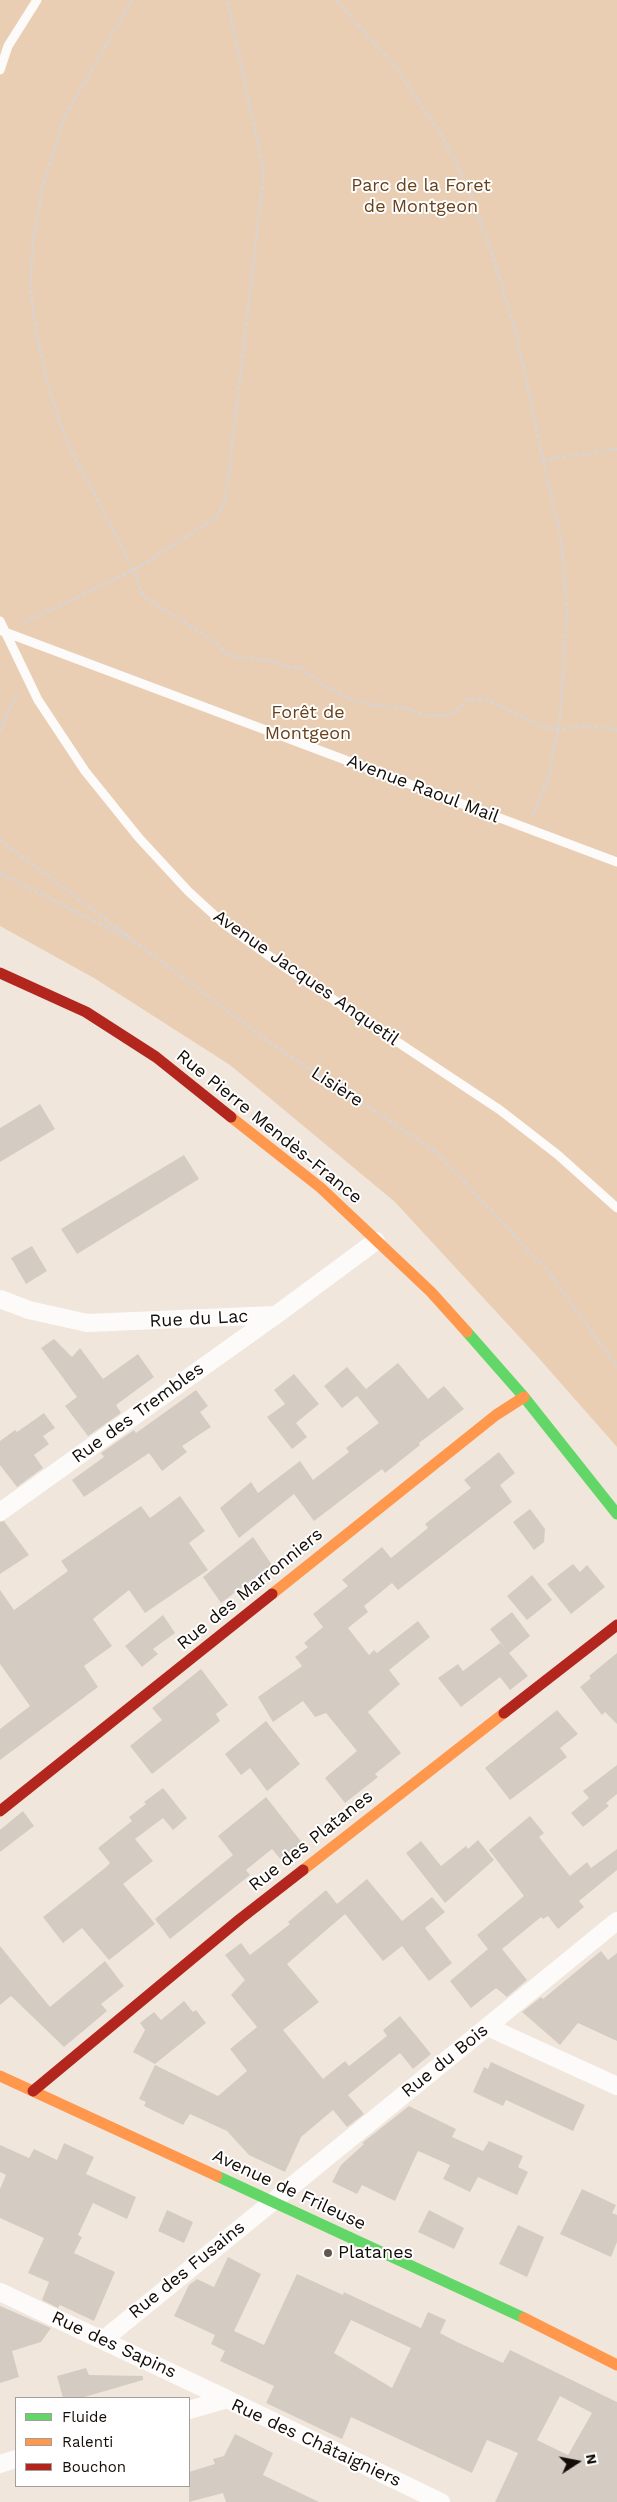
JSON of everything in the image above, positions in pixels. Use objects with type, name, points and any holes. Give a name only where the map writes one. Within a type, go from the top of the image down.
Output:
[{"type":"street","name":"Rue Pierre Mendès-France","points":[[0,973],[86,1012],[156,1057],[321,1188],[431,1292],[524,1398],[617,1514]]},
{"type":"street","points":[[276,1314],[376,1241]]},
{"type":"street","name":"Rue du Lac","points":[[0,1299],[29,1310],[87,1323],[276,1314]]},
{"type":"street","name":"Rue des Trembles","points":[[0,1512],[276,1314]]},
{"type":"street","name":"Rue des Marronniers","points":[[0,1812],[496,1415],[524,1398]]},
{"type":"street","name":"Rue des Platanes","points":[[33,2091],[240,1918],[617,1625]]},
{"type":"street","name":"Rue du Bois","points":[[272,2201],[617,1921]]},
{"type":"street","points":[[488,2026],[617,2086]]},
{"type":"street","name":"Avenue de Frileuse","points":[[0,2076],[520,2316],[617,2365]]},
{"type":"street","name":"Rue des Fusains","points":[[103,2340],[272,2201]]},
{"type":"street","name":"Rue des Sapins","points":[[0,2292],[227,2399]]},
{"type":"street","name":"Rue des Châtaigniers","points":[[190,2410],[227,2399],[441,2502]]},
{"type":"street","points":[[0,2464],[15,2460]]},
{"type":"lane","points":[[0,70],[8,46],[37,0]]},
{"type":"lane","name":"Avenue Jacques Anquetil","points":[[0,621],[2,631],[38,700],[85,772],[139,838],[188,891],[223,923],[286,968],[500,1110],[558,1155],[617,1208]]},
{"type":"lane","name":"Avenue Raoul Mail","points":[[2,631],[617,862]]},
{"type":"path","points":[[132,0],[64,118],[43,186],[33,243],[30,288],[37,338],[49,390],[65,438],[134,570],[143,596],[212,640],[229,655],[277,662],[284,667],[300,667],[325,686],[359,703],[408,709],[424,715],[447,715],[454,713],[466,701],[486,699],[541,726],[557,730],[582,724],[613,729],[617,732]]},
{"type":"path","points":[[2,631],[134,570],[217,517],[226,498],[264,172],[227,0]]},
{"type":"path","points":[[336,0],[394,66],[446,142],[469,190],[492,254],[516,333],[561,539],[567,612],[557,730],[548,780],[527,828]]},
{"type":"path","points":[[543,460],[617,449]]},
{"type":"path","points":[[0,731],[25,674]]},
{"type":"path","points":[[0,840],[134,941]]},
{"type":"path","name":"Lisière","points":[[0,873],[134,941],[269,1042],[435,1151],[548,1271],[617,1367]]},
{"type":"green space","name":"Forêt de Montgeon","points":[[0,0],[617,0],[617,1447],[536,1355],[395,1202],[230,1065],[94,978],[0,926]]},
{"type":"building","points":[[40,1104],[55,1129],[0,1162],[0,1128]]},
{"type":"building","points":[[184,1155],[199,1179],[77,1254],[61,1229]]},
{"type":"building","points":[[32,1246],[47,1271],[26,1284],[11,1258]]},
{"type":"building","points":[[54,1339],[72,1357],[80,1348],[103,1379],[138,1354],[154,1377],[116,1405],[121,1413],[88,1436],[65,1406],[77,1397],[41,1348]]},
{"type":"building","points":[[398,1363],[428,1399],[444,1386],[464,1409],[419,1443],[420,1445],[385,1473],[382,1469],[314,1521],[294,1494],[239,1538],[220,1508],[251,1482],[258,1493],[300,1461],[313,1480],[349,1452],[346,1448],[379,1423],[357,1396],[342,1408],[324,1386],[347,1367],[366,1389]]},
{"type":"building","points":[[294,1374],[319,1404],[296,1423],[307,1437],[292,1449],[267,1417],[285,1404],[274,1390]]},
{"type":"building","points":[[196,1390],[208,1406],[200,1412],[211,1427],[182,1446],[187,1452],[162,1471],[149,1453],[84,1497],[72,1480],[104,1457],[101,1453],[134,1430],[136,1433]]},
{"type":"building","points":[[44,1413],[55,1428],[43,1436],[49,1444],[34,1455],[43,1468],[17,1487],[0,1465],[0,1441],[15,1430],[17,1432]]},
{"type":"building","points":[[499,1452],[515,1473],[500,1485],[512,1502],[398,1590],[392,1583],[364,1606],[368,1612],[348,1628],[369,1655],[374,1650],[377,1653],[418,1621],[430,1637],[389,1670],[400,1684],[368,1712],[401,1753],[375,1774],[378,1777],[345,1803],[325,1778],[357,1751],[326,1713],[315,1717],[303,1701],[273,1722],[258,1697],[302,1666],[295,1657],[308,1647],[304,1643],[323,1627],[313,1614],[348,1586],[342,1580],[382,1547],[391,1558],[428,1528],[425,1524],[471,1488],[464,1480]]},
{"type":"building","points":[[180,1496],[205,1531],[189,1543],[208,1570],[145,1613],[129,1590],[93,1619],[112,1646],[84,1666],[98,1687],[0,1760],[0,1729],[30,1706],[0,1664],[0,1590],[14,1610],[68,1571],[61,1561],[119,1521],[141,1506],[150,1518]]},
{"type":"building","points":[[530,1509],[545,1529],[544,1542],[534,1550],[513,1522]]},
{"type":"building","points":[[4,1521],[29,1555],[0,1574],[0,1522]]},
{"type":"building","points":[[253,1537],[272,1565],[221,1603],[203,1577]]},
{"type":"building","points":[[573,1564],[580,1572],[587,1565],[605,1587],[571,1614],[547,1584]]},
{"type":"building","points":[[532,1575],[552,1600],[527,1620],[507,1596]]},
{"type":"building","points":[[512,1612],[530,1636],[509,1653],[528,1676],[510,1690],[500,1677],[461,1707],[438,1678],[458,1664],[463,1671],[500,1643],[506,1650],[490,1629]]},
{"type":"building","points":[[163,1615],[175,1633],[153,1649],[158,1654],[142,1667],[125,1646]]},
{"type":"building","points":[[617,1653],[617,1724],[605,1712],[602,1715],[580,1687],[591,1678],[589,1676]]},
{"type":"building","points":[[201,1669],[228,1705],[216,1714],[220,1721],[152,1774],[130,1746],[162,1720],[152,1708]]},
{"type":"building","points":[[557,1710],[578,1734],[560,1748],[567,1757],[510,1800],[485,1768]]},
{"type":"building","points":[[266,1721],[300,1764],[267,1791],[250,1768],[241,1775],[225,1754]]},
{"type":"building","points":[[617,1765],[617,1794],[606,1803],[609,1806],[583,1827],[571,1813],[589,1798],[583,1791]]},
{"type":"building","points":[[163,1788],[187,1818],[173,1830],[163,1818],[135,1839],[153,1861],[123,1884],[155,1924],[109,1960],[82,1928],[63,1943],[43,1917],[110,1863],[98,1848],[132,1821],[129,1817],[146,1804],[144,1802]]},
{"type":"building","points":[[266,1797],[303,1844],[282,1861],[272,1849],[246,1870],[250,1875],[170,1939],[155,1919],[233,1855],[218,1836]]},
{"type":"building","points":[[23,1811],[34,1826],[0,1852],[0,1830]]},
{"type":"building","points":[[530,1816],[544,1833],[539,1837],[570,1876],[587,1862],[591,1868],[617,1849],[617,1870],[579,1901],[584,1907],[558,1929],[548,1916],[543,1919],[541,1917],[502,1949],[527,1980],[507,1997],[496,1988],[471,2008],[450,1981],[488,1949],[477,1935],[524,1896],[489,1850]]},
{"type":"building","points":[[478,1840],[494,1860],[445,1903],[406,1853],[421,1841],[441,1866],[466,1846],[468,1849]]},
{"type":"building","points":[[367,1879],[402,1921],[432,1897],[445,1912],[425,1928],[452,1963],[429,1981],[402,1946],[383,1961],[337,1904]]},
{"type":"building","points":[[326,1890],[345,1914],[287,1964],[319,2002],[283,2030],[323,2079],[345,2061],[349,2066],[387,2036],[383,2030],[400,2016],[431,2054],[413,2069],[400,2053],[348,2095],[364,2114],[347,2127],[333,2110],[301,2137],[285,2172],[249,2155],[227,2131],[190,2114],[183,2125],[144,2106],[146,2102],[139,2099],[155,2065],[218,2096],[247,2071],[230,2049],[257,2027],[231,1995],[245,1980],[225,1955],[241,1943],[250,1955],[290,1924],[288,1922]]},
{"type":"building","points":[[0,1946],[50,2007],[105,1961],[124,1986],[101,2004],[107,2011],[64,2047],[11,1996],[0,2005]]},
{"type":"building","points":[[601,1951],[608,1960],[617,1953],[617,2041],[578,2023],[560,2045],[522,2012],[541,1997],[543,1999]]},
{"type":"building","points":[[184,2001],[193,2012],[196,2010],[206,2023],[155,2064],[133,2052],[145,2030],[140,2023],[154,2012],[161,2020]]},
{"type":"building","points":[[491,2062],[585,2105],[573,2131],[506,2100],[503,2106],[473,2092],[484,2067],[488,2069]]},
{"type":"building","points":[[409,2106],[456,2129],[452,2137],[483,2151],[489,2141],[523,2156],[518,2167],[528,2172],[517,2195],[478,2177],[470,2192],[443,2179],[450,2165],[418,2151],[395,2201],[362,2185],[357,2194],[332,2182],[341,2165],[364,2144],[362,2143]]},
{"type":"building","points":[[64,2143],[94,2157],[86,2174],[136,2197],[127,2219],[93,2203],[78,2235],[82,2237],[74,2253],[115,2272],[94,2321],[60,2305],[58,2308],[42,2300],[49,2282],[28,2273],[44,2238],[0,2218],[0,2189],[6,2175],[0,2172],[0,2145],[29,2158],[34,2149],[57,2160]]},
{"type":"building","points":[[582,2189],[616,2205],[612,2213],[617,2215],[617,2242],[611,2257],[560,2234]]},
{"type":"building","points":[[167,2210],[193,2222],[184,2243],[158,2231]]},
{"type":"building","points":[[429,2210],[464,2228],[454,2249],[418,2232]]},
{"type":"building","points":[[518,2225],[544,2237],[527,2277],[499,2264]]},
{"type":"building","points":[[228,2257],[261,2274],[234,2331],[264,2345],[297,2274],[343,2295],[344,2292],[421,2328],[428,2312],[446,2320],[440,2333],[457,2342],[503,2363],[510,2350],[617,2402],[617,2502],[495,2502],[518,2453],[487,2440],[472,2473],[351,2417],[342,2439],[266,2403],[274,2386],[220,2361],[225,2351],[211,2344],[215,2335],[174,2316],[189,2285],[197,2279],[214,2287]],"holes":[[[351,2320],[411,2348],[392,2388],[334,2353]],[[560,2396],[592,2413],[568,2455],[537,2440]]]},
{"type":"building","points":[[0,2306],[51,2328],[41,2342],[12,2351],[19,2377],[0,2383]]},
{"type":"building","points":[[86,2368],[89,2375],[143,2376],[143,2380],[84,2397],[63,2397],[57,2376]]},
{"type":"building","points":[[235,2434],[273,2453],[263,2475],[319,2502],[226,2502],[223,2493],[189,2502],[190,2472],[215,2464],[213,2459],[224,2456]]},
{"type":"traffic: fast","points":[[467,1332],[524,1397],[617,1514]]},
{"type":"traffic: fast","points":[[217,2176],[524,2318]]},
{"type":"traffic: slow","points":[[231,1117],[321,1188],[431,1292],[467,1332]]},
{"type":"traffic: slow","points":[[272,1594],[496,1415],[524,1397]]},
{"type":"traffic: slow","points":[[303,1870],[504,1713]]},
{"type":"traffic: slow","points":[[0,2076],[217,2176]]},
{"type":"traffic: slow","points":[[524,2318],[617,2365]]},
{"type":"traffic: jam","points":[[0,973],[86,1012],[156,1057],[231,1117]]},
{"type":"traffic: jam","points":[[0,1811],[272,1594]]},
{"type":"traffic: jam","points":[[504,1713],[617,1625]]},
{"type":"traffic: jam","points":[[33,2091],[240,1919],[303,1870]]},
{"type":"place","name":"Platanes","points":[[328,2253]]},
{"type":"park label","name":"Parc de la Foret de Montgeon","points":[[421,196]]}]
